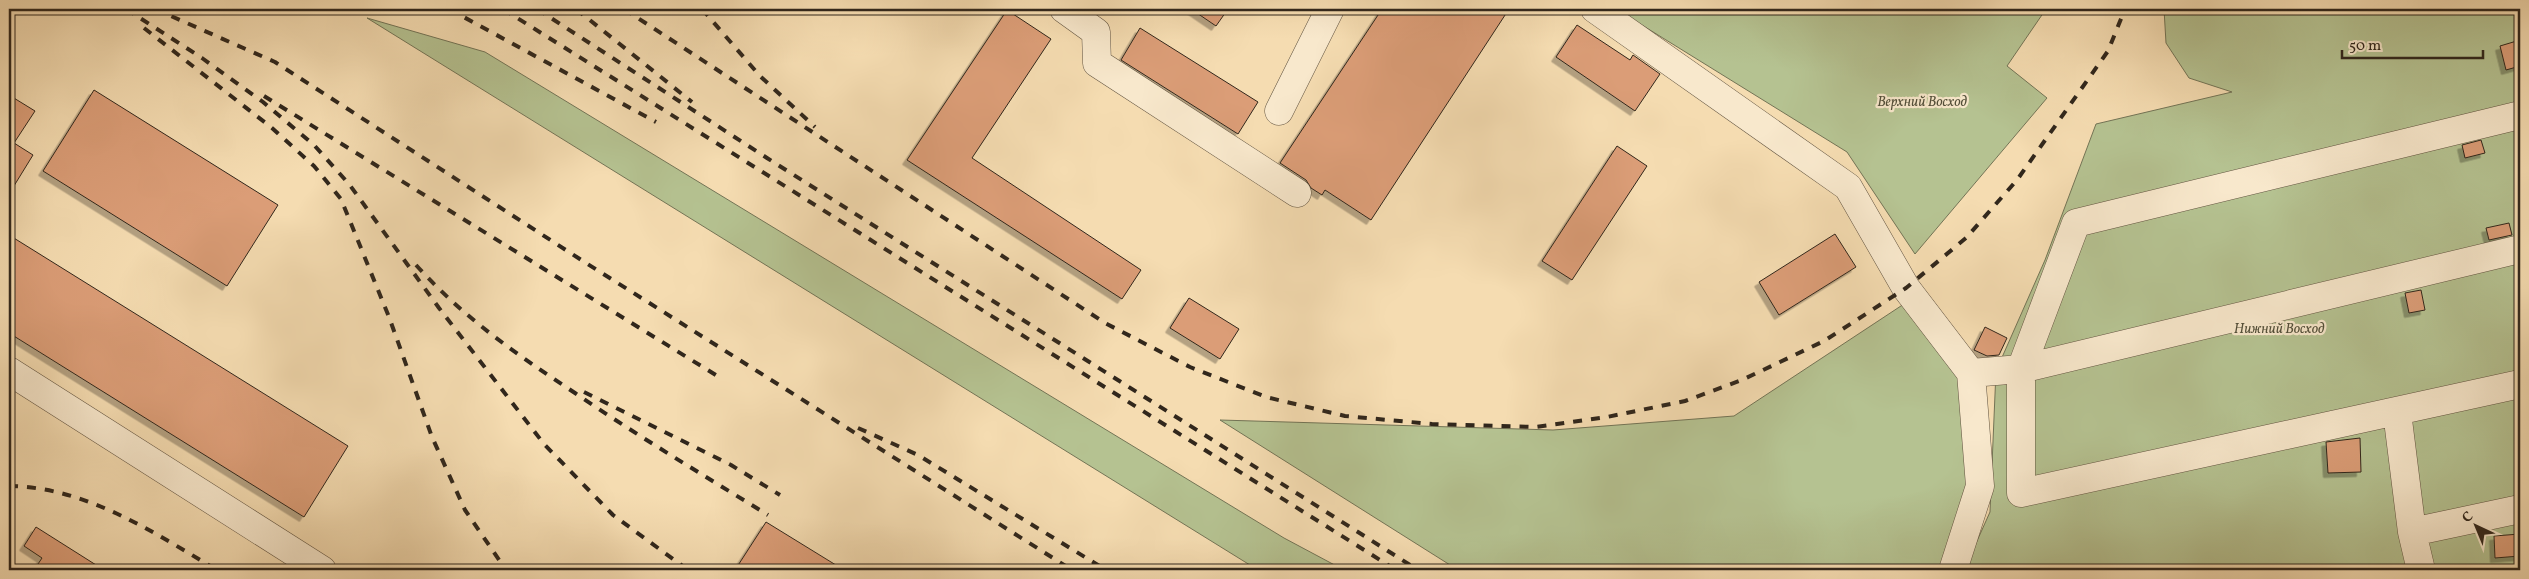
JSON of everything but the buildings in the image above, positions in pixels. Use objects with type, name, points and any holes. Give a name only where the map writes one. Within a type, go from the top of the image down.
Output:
[{"type":"lane","points":[[1064,9],[1096,32],[1097,63],[1297,193]]},
{"type":"lane","points":[[1279,111],[1330,9]]},
{"type":"lane","points":[[1595,9],[1848,187],[1906,288],[1971,373],[1980,486],[1953,570]]},
{"type":"lane","points":[[2520,115],[2076,223],[2021,369],[2021,493],[2520,384]]},
{"type":"lane","points":[[1971,373],[2021,369],[2520,249]]},
{"type":"lane","points":[[9,371],[322,570]]},
{"type":"lane","points":[[2397,412],[2412,532],[2420,570]]},
{"type":"lane","points":[[2412,532],[2520,509]]},
{"type":"green space","name":"Верхний Восход","points":[[1616,9],[2046,9],[2007,66],[2047,98],[1915,254],[1847,152]]},
{"type":"green space","name":"Нижний Восход","points":[[2164,9],[2520,9],[2520,570],[1964,570],[1990,512],[1996,371],[2045,260],[2096,124],[2232,92],[2189,78],[2166,43]]},
{"type":"green space","points":[[367,18],[485,52],[1284,538],[1344,570],[1258,570]]},
{"type":"green space","points":[[1910,300],[1965,374],[1970,485],[1942,570],[1458,570],[1220,420],[1553,430],[1734,416]]},
{"type":"railway","points":[[126,9],[202,58],[263,102],[314,145],[349,184],[439,308],[544,444],[613,515],[688,570]]},
{"type":"railway","points":[[155,9],[275,62],[586,263],[1072,570]]},
{"type":"railway","points":[[449,9],[656,122]]},
{"type":"railway","points":[[503,9],[1396,570]]},
{"type":"railway","points":[[537,9],[767,158],[1418,570]]},
{"type":"railway","points":[[576,9],[692,102]]},
{"type":"railway","points":[[624,9],[1105,323],[1190,367],[1266,397],[1345,416],[1432,424],[1536,427],[1607,417],[1685,401],[1742,380],[1824,341],[1906,288],[1966,238],[2017,180],[2108,51],[2125,9]]},
{"type":"railway","points":[[702,9],[760,76],[815,127]]},
{"type":"railway","points":[[144,28],[272,128],[314,166],[341,199],[389,317],[432,437],[465,510],[506,570]]},
{"type":"railway","points":[[264,96],[719,377]]},
{"type":"railway","points":[[416,265],[472,319],[532,364],[647,440],[768,515]]},
{"type":"railway","points":[[584,392],[731,465],[780,495]]},
{"type":"railway","points":[[858,428],[918,455],[1106,570]]},
{"type":"railway","points":[[9,486],[37,488],[65,494],[92,503],[143,527],[217,570]]}]
